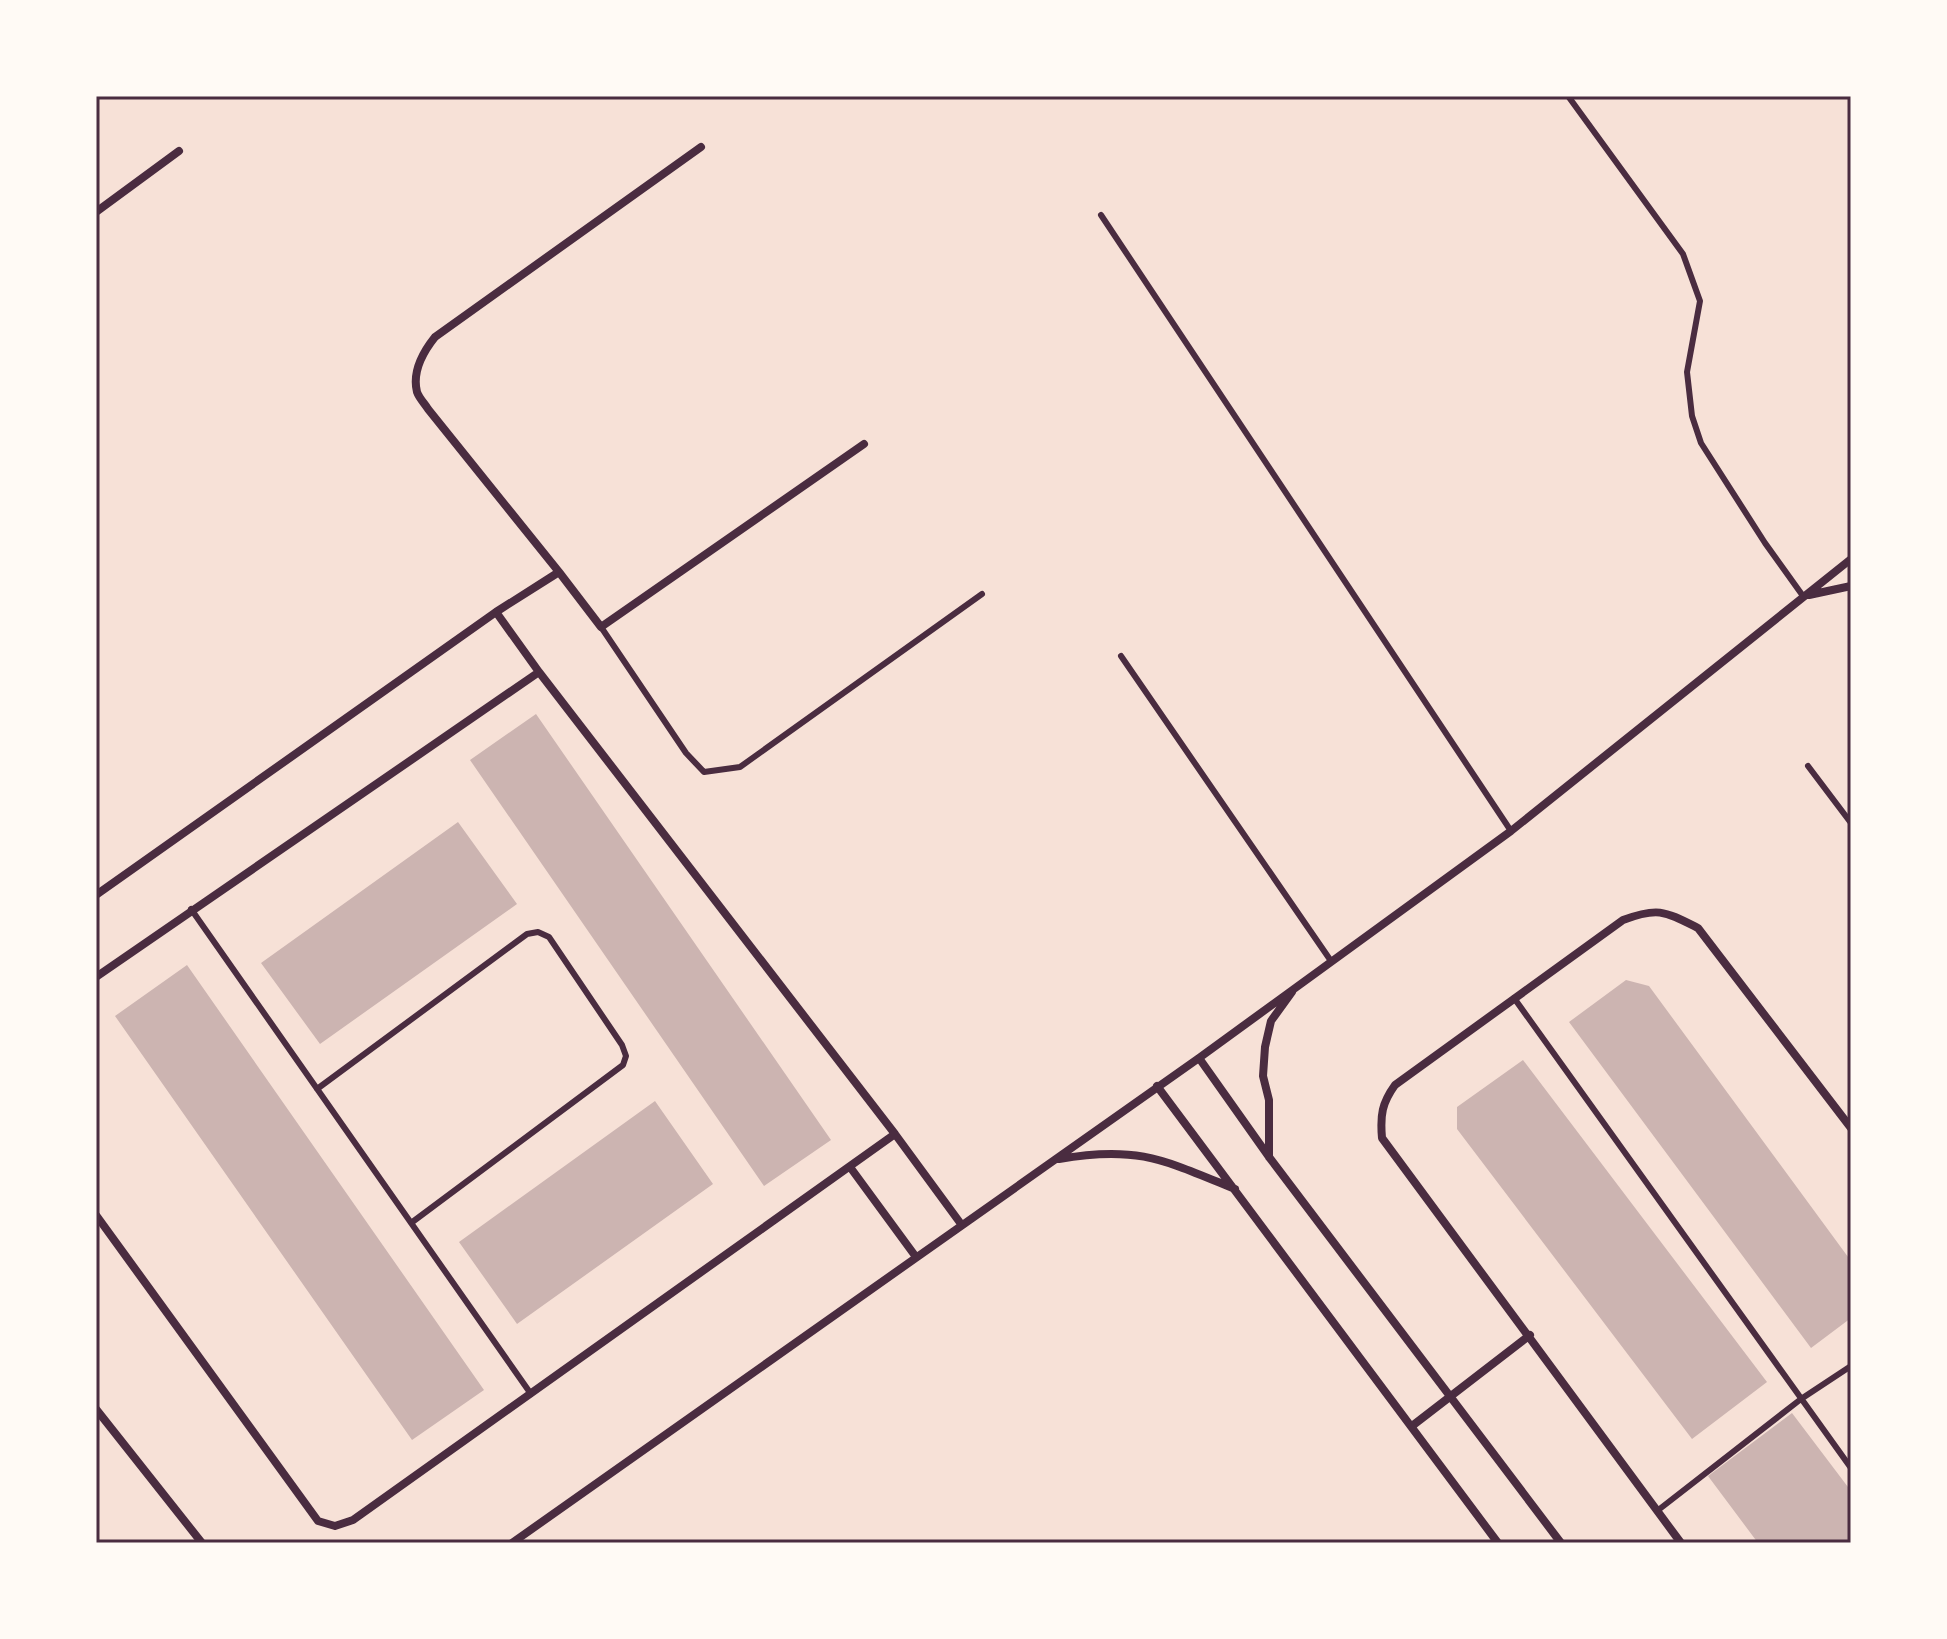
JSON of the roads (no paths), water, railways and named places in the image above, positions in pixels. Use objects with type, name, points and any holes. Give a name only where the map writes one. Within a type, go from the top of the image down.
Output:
[{"type":"street","points":[[701,147],[435,337],[423,351],[417,370],[417,392],[601,627],[864,444]]},
{"type":"street","points":[[96,212],[179,151]]},
{"type":"street","points":[[512,1543],[1199,1058],[1511,831],[1851,559]]},
{"type":"street","points":[[96,895],[496,612],[559,572]]},
{"type":"street","points":[[1803,596],[1851,586]]},
{"type":"street","points":[[496,612],[961,1224]]},
{"type":"street","points":[[96,977],[539,672]]},
{"type":"street","points":[[1681,1543],[1382,1138],[1380,1118],[1383,1101],[1395,1085],[1623,920],[1651,910],[1698,928],[1851,1128]]},
{"type":"street","points":[[1269,1157],[1269,1100],[1263,1076],[1265,1047],[1271,1021],[1297,985]]},
{"type":"street","points":[[1199,1058],[1269,1157],[1561,1543]]},
{"type":"street","points":[[1157,1086],[1498,1543]]},
{"type":"street","points":[[96,1215],[318,1521],[335,1526],[353,1520],[895,1134]]},
{"type":"street","points":[[1056,1159],[1098,1152],[1132,1153],[1163,1160],[1235,1189]]},
{"type":"street","points":[[850,1167],[916,1257]]},
{"type":"street","points":[[1412,1426],[1530,1335]]},
{"type":"street","points":[[96,1409],[202,1543]]},
{"type":"lane","points":[[1568,96],[1683,254],[1700,301],[1687,372],[1692,416],[1701,443],[1803,596]]},
{"type":"lane","points":[[1101,215],[1511,831]]},
{"type":"lane","points":[[601,627],[686,753],[704,772],[740,767],[982,594]]},
{"type":"lane","points":[[1121,656],[1331,961]]},
{"type":"lane","points":[[1808,766],[1851,823]]},
{"type":"lane","points":[[191,909],[531,1394]]},
{"type":"lane","points":[[317,1089],[527,934],[538,932],[549,937],[622,1045],[626,1056],[623,1065],[411,1223]]},
{"type":"lane","points":[[1514,998],[1851,1468]]},
{"type":"lane","points":[[1657,1511],[1801,1399],[1851,1366]]}]
